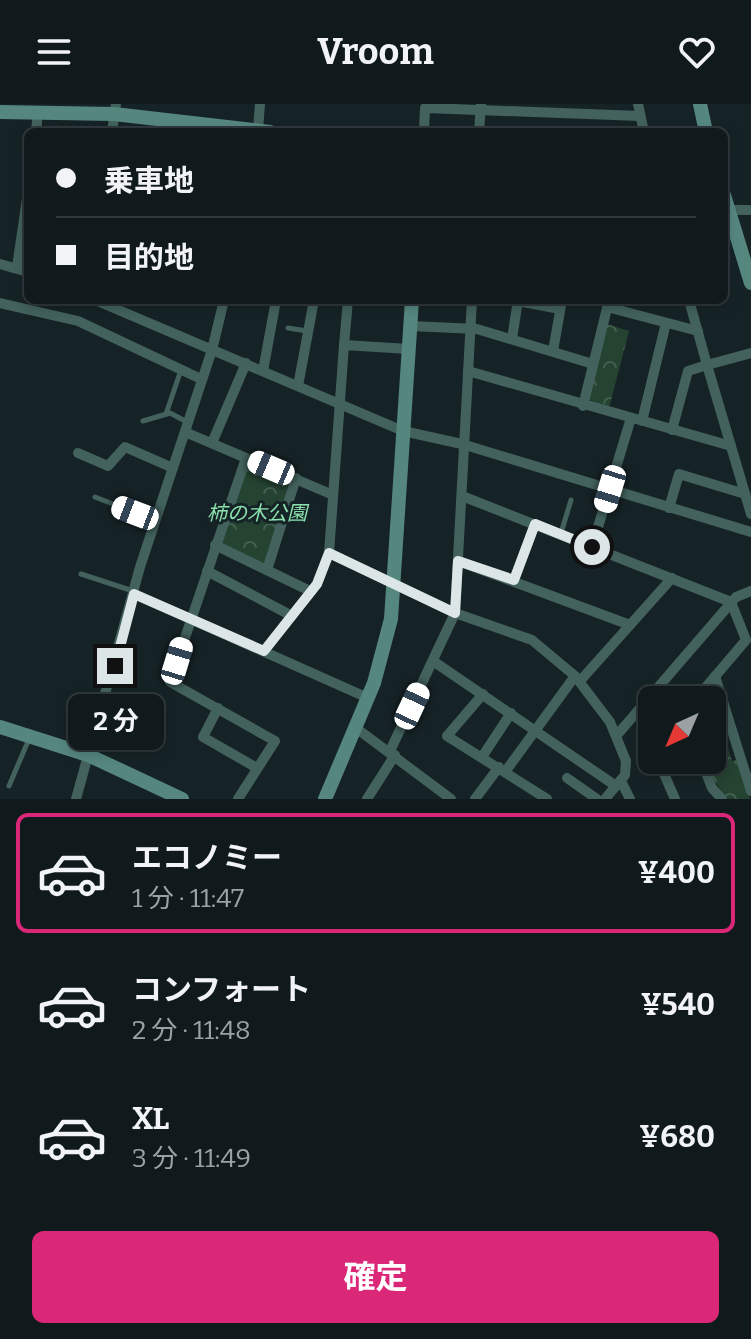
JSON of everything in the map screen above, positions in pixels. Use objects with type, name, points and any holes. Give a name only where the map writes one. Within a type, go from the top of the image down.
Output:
[{"type":"street","points":[[260,104],[262,128]]},
{"type":"street","points":[[638,104],[643,128]]},
{"type":"street","points":[[700,104],[705,128]]},
{"type":"street","points":[[424,128],[425,106],[640,116]]},
{"type":"street","points":[[479,128],[480,108]]},
{"type":"street","points":[[0,112],[115,109],[198,128]]},
{"type":"street","points":[[36,128],[38,111]]},
{"type":"street","points":[[728,207],[751,283]]},
{"type":"street","points":[[729,210],[751,210]]},
{"type":"street","points":[[0,264],[23,269]]},
{"type":"street","points":[[0,303],[78,321],[201,379]]},
{"type":"street","points":[[104,304],[403,431],[462,444],[751,532]]},
{"type":"street","points":[[76,799],[155,520],[212,350],[223,304]]},
{"type":"street","points":[[263,371],[275,304]]},
{"type":"street","points":[[298,386],[313,304]]},
{"type":"street","points":[[264,651],[322,573],[329,553],[348,304]]},
{"type":"street","points":[[325,799],[368,698],[386,643],[393,583],[412,304]]},
{"type":"street","points":[[367,799],[392,753],[455,613],[472,304]]},
{"type":"street","points":[[512,339],[517,304]]},
{"type":"street","points":[[553,351],[561,304]]},
{"type":"street","points":[[583,406],[608,304],[698,331]]},
{"type":"street","points":[[690,304],[751,514]]},
{"type":"street","points":[[592,547],[666,323]]},
{"type":"street","points":[[410,326],[470,329],[593,364]]},
{"type":"street","points":[[344,345],[409,349]]},
{"type":"street","points":[[672,430],[688,371],[751,353]]},
{"type":"street","points":[[212,443],[246,363]]},
{"type":"street","points":[[468,371],[731,446]]},
{"type":"street","points":[[186,427],[212,443],[333,495]]},
{"type":"street","points":[[78,453],[108,466],[125,447],[173,468]]},
{"type":"street","points":[[238,799],[275,741],[170,682],[246,458]]},
{"type":"street","points":[[669,508],[679,474],[745,494]]},
{"type":"street","points":[[267,570],[296,478]]},
{"type":"street","points":[[462,496],[731,602],[751,655]]},
{"type":"street","points":[[514,580],[535,524]]},
{"type":"street","points":[[215,545],[310,591]]},
{"type":"street","points":[[329,553],[455,613],[532,640],[578,678],[617,735],[626,761],[618,783],[605,799]]},
{"type":"street","points":[[458,561],[630,625]]},
{"type":"street","points":[[207,571],[292,616]]},
{"type":"street","points":[[493,799],[478,795],[578,678],[672,578]]},
{"type":"street","points":[[617,735],[731,602],[751,591]]},
{"type":"street","points":[[134,592],[368,698]]},
{"type":"street","points":[[707,686],[746,640]]},
{"type":"street","points":[[433,661],[618,783],[630,799]]},
{"type":"street","points":[[715,676],[751,791]]},
{"type":"street","points":[[483,694],[447,736],[547,799]]},
{"type":"street","points":[[218,708],[203,737],[257,768]]},
{"type":"street","points":[[482,757],[511,713]]},
{"type":"street","points":[[0,727],[88,755],[182,799]]},
{"type":"street","points":[[356,728],[451,799]]},
{"type":"street","points":[[664,774],[675,799]]},
{"type":"street","points":[[706,774],[712,788],[722,799]]},
{"type":"street","points":[[567,778],[597,799]]},
{"type":"lane","points":[[288,328],[308,332]]},
{"type":"lane","points":[[166,414],[181,369]]},
{"type":"lane","points":[[143,421],[166,414],[186,427]]},
{"type":"lane","points":[[95,497],[155,520]]},
{"type":"lane","points":[[561,534],[571,500]]},
{"type":"lane","points":[[81,574],[134,592]]},
{"type":"lane","points":[[9,786],[30,736]]},
{"type":"green space","points":[[607,324],[629,331],[609,408],[588,399]]},
{"type":"green space","name":"柿の木公園","points":[[247,465],[290,481],[265,564],[221,543]]},
{"type":"green space","points":[[726,750],[732,761],[738,760],[750,799],[727,799],[710,774],[726,774]]},
{"type":"route","points":[[115,666],[134,594],[264,651],[317,584],[329,553],[455,613],[458,561],[514,580],[535,524],[592,547]]}]
